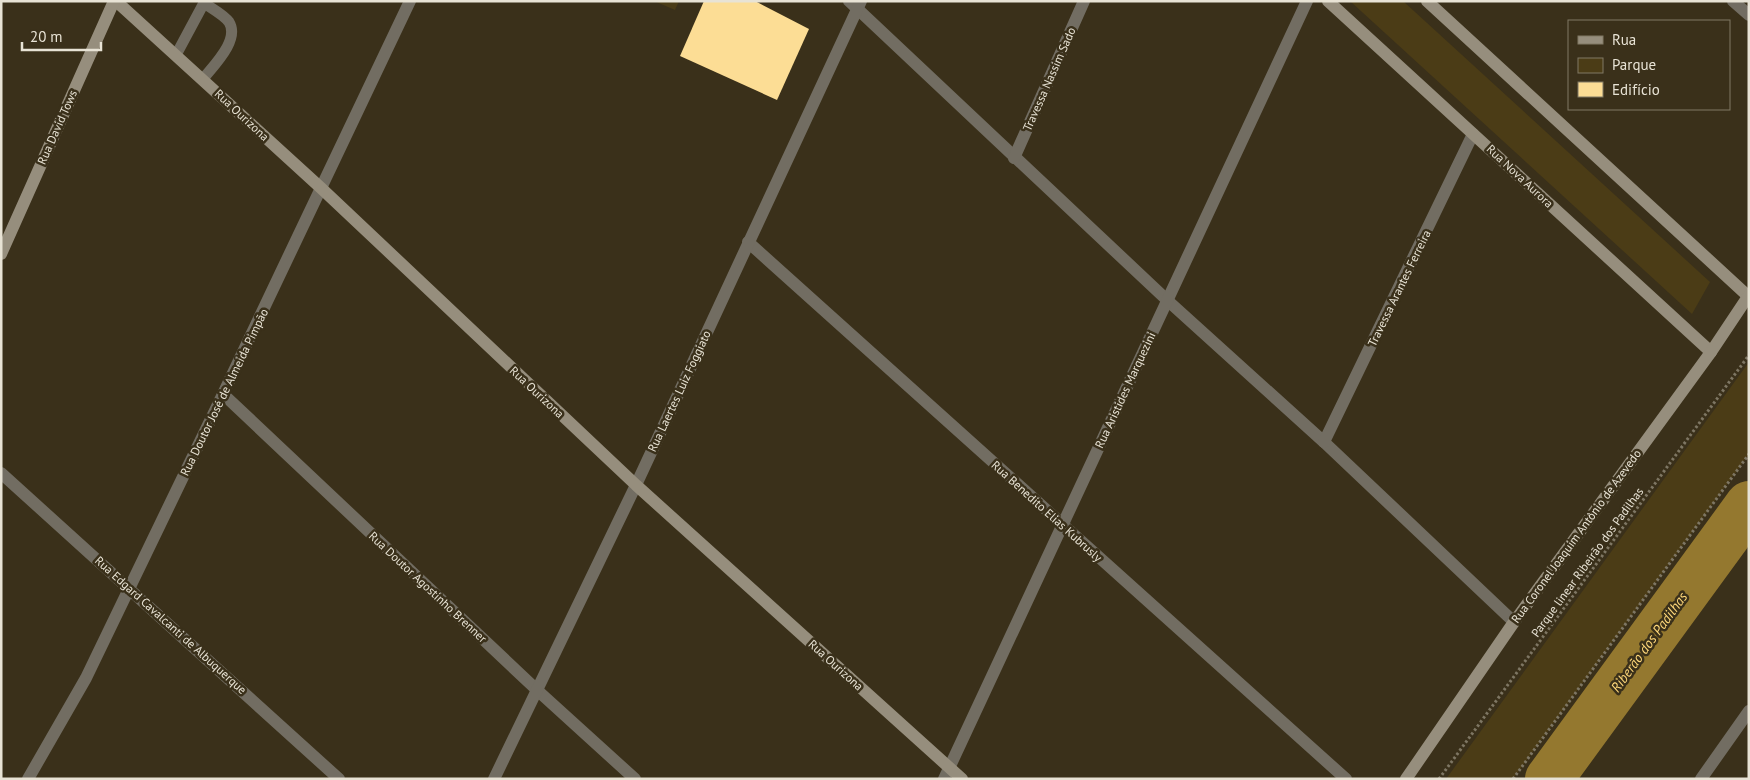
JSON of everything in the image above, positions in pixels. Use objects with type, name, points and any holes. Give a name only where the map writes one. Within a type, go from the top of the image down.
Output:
[{"type":"main road","name":"Rua Ourizona","points":[[115,1],[321,188],[636,485],[946,773],[962,779]]},
{"type":"main road","name":"Rua David Tows","points":[[1,254],[115,1]]},
{"type":"main road","name":"Rua Nova Aurora","points":[[1328,1],[1711,352]]},
{"type":"main road","points":[[1427,1],[1748,296]]},
{"type":"main road","name":"Rua Coronel Joaquim Antônio de Azevedo","points":[[1406,779],[1514,622],[1711,352],[1748,296]]},
{"type":"street","name":"Rua Doutor José de Almeida Pimpão","points":[[28,779],[86,678],[410,1]]},
{"type":"street","name":"Travessa Nassim Sado","points":[[1014,158],[1084,1]]},
{"type":"street","name":"Rua Aristides Marquezini","points":[[946,773],[1307,1]]},
{"type":"street","points":[[1734,1],[1749,15]]},
{"type":"street","points":[[856,4],[1014,158],[1324,442],[1514,622]]},
{"type":"street","name":"Rua Laertes Luiz Foggiato","points":[[494,779],[636,485],[856,4]]},
{"type":"street","name":"Travessa Arantes Ferreira","points":[[1324,442],[1473,134]]},
{"type":"street","name":"Rua Benedito Elias Kubrusly","points":[[748,242],[1346,779]]},
{"type":"street","name":"Rua Doutor Agostinho Brenner","points":[[223,394],[537,690],[635,779]]},
{"type":"street","name":"Rua Edgard Cavalcanti de Albuquerque","points":[[1,473],[339,779]]},
{"type":"street","points":[[1701,779],[1749,711]]},
{"type":"lane","points":[[176,55],[204,2],[228,20],[232,32],[230,43],[203,79]]},
{"type":"path","name":"Parque linear Ribeirão dos Padilhas","points":[[1439,779],[1749,355]]},
{"type":"path","points":[[1513,779],[1749,454]]},
{"type":"green space","points":[[654,1],[679,1],[675,10]]},
{"type":"green space","points":[[1350,1],[1403,1],[1710,282],[1692,314]]},
{"type":"green space","points":[[1749,362],[1749,454],[1513,779],[1446,779]]},
{"type":"building","points":[[704,1],[755,1],[809,29],[777,100],[680,56]]},
{"type":"waterway","name":"Riberão dos Padilhas","points":[[1549,779],[1749,505]]}]
